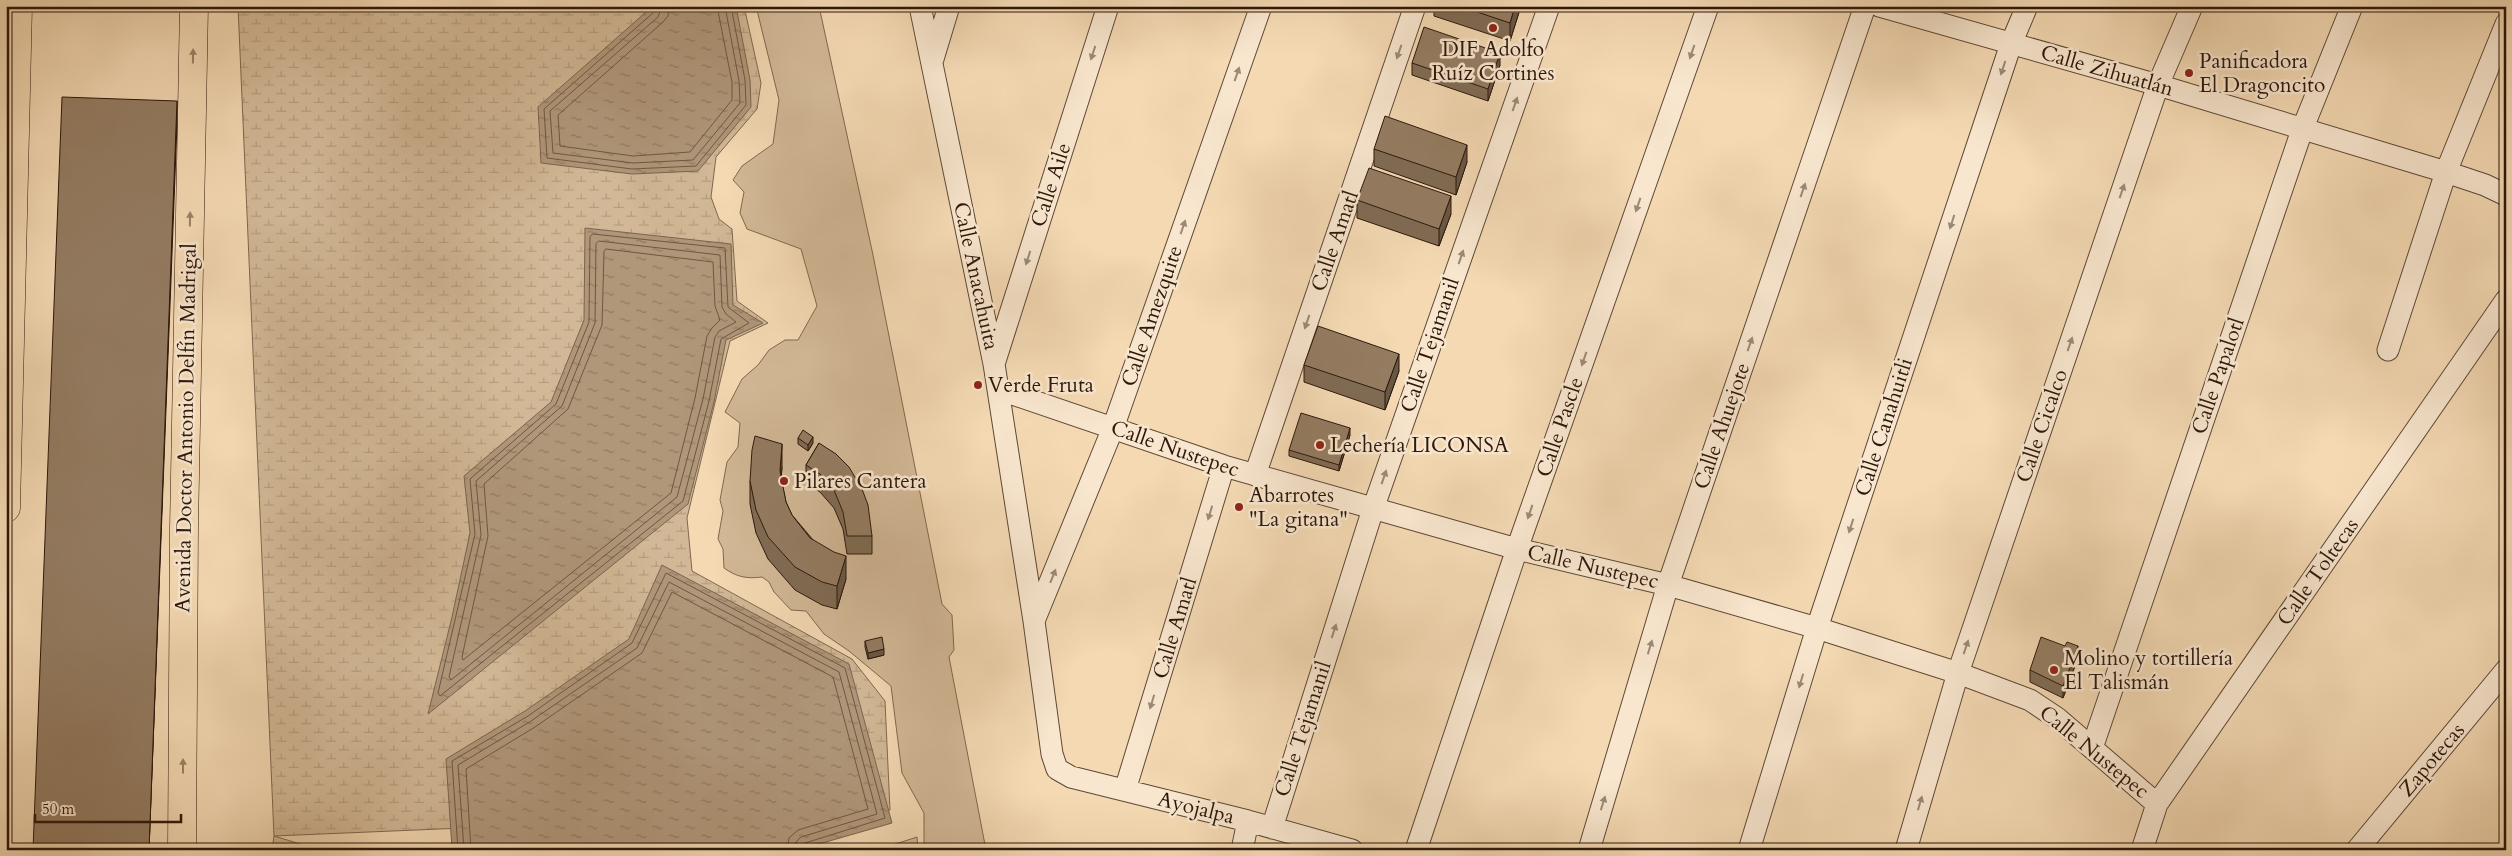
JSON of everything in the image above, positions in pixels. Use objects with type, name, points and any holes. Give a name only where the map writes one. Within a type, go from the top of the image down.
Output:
[{"type":"main road","points":[[6,508],[18,6]]},
{"type":"main road","name":"Avenida Doctor Antonio Delfín Madrigal","points":[[182,850],[184,518],[194,6]]},
{"type":"street","name":"Calle Anacahuita","points":[[920,6],[994,364],[1034,621],[1052,754]]},
{"type":"street","points":[[932,62],[949,6]]},
{"type":"street","name":"Calle Aile","points":[[994,364],[1108,6]]},
{"type":"street","name":"Calle Amezquite","points":[[1034,621],[1113,428],[1261,6]]},
{"type":"street","name":"Calle Amatl","points":[[1255,475],[1415,6]]},
{"type":"street","name":"Calle Tejamanil","points":[[1272,828],[1373,509],[1549,6]]},
{"type":"street","name":"Calle Pascle","points":[[1416,850],[1517,549],[1708,6]]},
{"type":"street","name":"Calle Ahuejote","points":[[1589,850],[1668,585],[1865,6]]},
{"type":"street","name":"Calle Zihuatlán","points":[[1879,6],[2158,85],[2446,172],[2485,185],[2506,196]]},
{"type":"street","name":"Calle Canahuitli","points":[[1749,850],[1818,628],[2011,44],[2027,6]]},
{"type":"street","name":"Calle Cicalco","points":[[1906,850],[1958,673],[2158,85],[2192,6]]},
{"type":"street","name":"Calle Papalotl","points":[[2092,748],[2302,130],[2352,6]]},
{"type":"street","points":[[2388,350],[2446,172],[2506,24]]},
{"type":"street","name":"Calle Toltecas","points":[[2145,848],[2157,804],[2504,308]]},
{"type":"street","name":"Calle Nustepec","points":[[998,389],[1224,466],[1517,549],[1668,585],[1818,628],[1958,673],[2030,700],[2057,718],[2157,804]]},
{"type":"street","name":"Calle Amatl","points":[[1125,790],[1224,466]]},
{"type":"street","name":"Zapotecas","points":[[2357,850],[2506,670]]},
{"type":"street","name":"Ayojalpa","points":[[1052,754],[1057,769],[1071,777],[1248,821],[1352,850]]},
{"type":"street","points":[[1242,850],[1248,821]]},
{"type":"green space","points":[[238,6],[744,6],[761,83],[757,109],[716,157],[711,197],[719,219],[732,229],[737,301],[768,323],[730,341],[687,518],[692,571],[852,659],[885,701],[890,810],[274,836]]},
{"type":"green space","points":[[756,6],[819,6],[873,255],[942,604],[952,615],[954,650],[949,657],[986,850],[924,850],[924,813],[902,773],[891,686],[849,651],[824,634],[806,611],[791,610],[774,592],[769,582],[762,577],[742,577],[724,568],[723,549],[718,539],[723,511],[720,500],[727,462],[738,447],[740,423],[725,412],[742,379],[758,365],[769,350],[785,340],[798,340],[817,306],[801,249],[747,229],[740,213],[744,192],[733,180],[742,166],[773,144],[779,100]]},
{"type":"green space","points":[[274,836],[320,850],[272,850]]},
{"type":"green space","points":[[917,837],[918,850],[877,850]]},
{"type":"water","points":[[653,6],[736,6],[750,80],[751,107],[698,171],[632,174],[541,163],[538,107]]},
{"type":"water","points":[[585,228],[731,244],[733,305],[763,323],[726,340],[714,402],[688,504],[428,714],[470,533],[464,476],[551,402],[584,320]]},
{"type":"water","points":[[662,565],[849,664],[892,823],[798,850],[455,850],[452,848],[446,759],[525,711],[629,639]]},
{"type":"building","points":[[1459,6],[1515,6],[1510,23]]},
{"type":"building","points":[[1424,27],[1500,53],[1488,89],[1412,63]]},
{"type":"building","points":[[62,97],[177,101],[149,850],[33,850]]},
{"type":"building","points":[[1385,116],[1467,145],[1456,177],[1374,149]]},
{"type":"building","points":[[1369,168],[1451,196],[1439,229],[1357,200]]},
{"type":"building","points":[[1318,326],[1399,354],[1385,392],[1304,365]]},
{"type":"building","name":"Lechería LICONSA","points":[[1301,413],[1350,428],[1339,465],[1289,450]]},
{"type":"building","points":[[803,430],[813,437],[808,445],[798,438]]},
{"type":"building","points":[[755,436],[782,444],[780,471],[786,502],[792,515],[810,538],[834,552],[846,556],[837,586],[822,582],[795,567],[768,537],[756,510],[750,481]]},
{"type":"building","points":[[819,443],[836,454],[849,467],[862,489],[868,505],[872,536],[847,536],[843,512],[834,490],[820,474],[806,465]]},
{"type":"building","points":[[882,637],[884,649],[868,653],[865,641]]},
{"type":"building","name":"Molino y tortillería El Talismán","points":[[2041,637],[2065,646],[2067,642],[2078,646],[2063,686],[2030,670]]},
{"type":"place","name":"DIF Adolfo Ruíz Cortines","points":[[1493,28]]},
{"type":"place","name":"Panificadora El Dragoncito","points":[[2189,73]]},
{"type":"place","name":"Verde Fruta","points":[[978,385]]},
{"type":"place","name":"Lechería LICONSA","points":[[1320,445]]},
{"type":"place","name":"Pilares Cantera","points":[[784,481]]},
{"type":"place","name":"Abarrotes \"La gitana\"","points":[[1239,507]]},
{"type":"place","name":"Molino y tortillería El Talismán","points":[[2054,670]]}]
